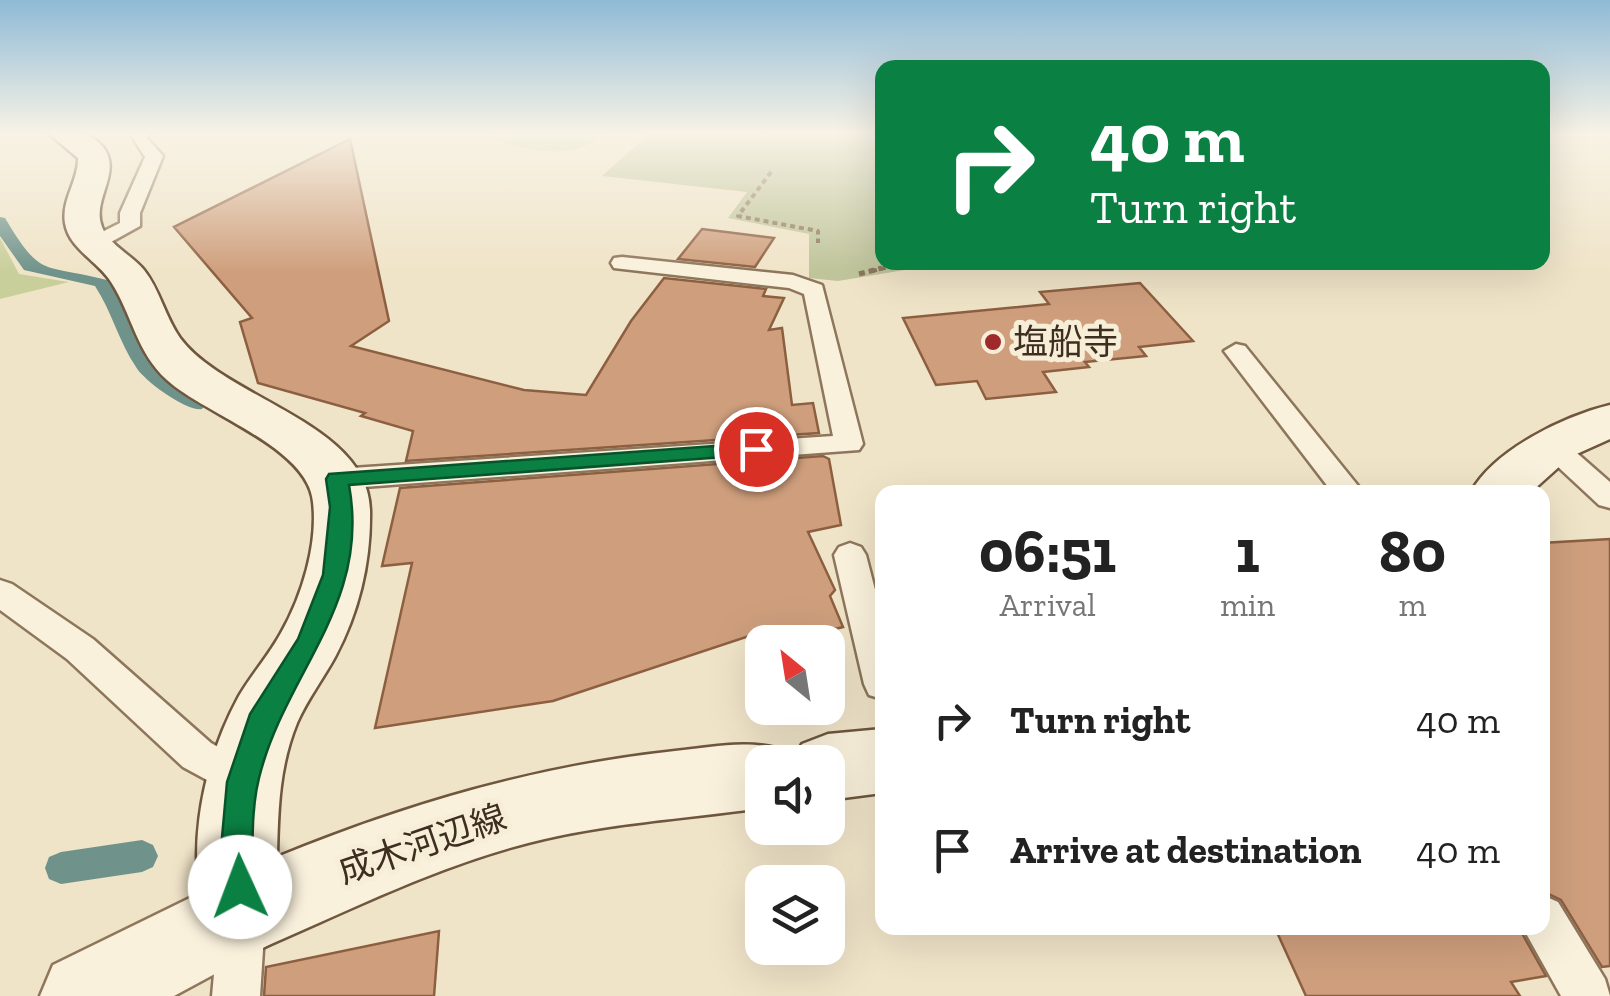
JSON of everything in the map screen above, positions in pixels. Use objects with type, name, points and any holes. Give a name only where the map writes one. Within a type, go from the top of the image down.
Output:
[{"type":"main road","points":[[92,178],[82,210],[83,226],[95,244],[129,276],[158,340],[182,370],[300,443],[337,479],[342,507],[336,575],[310,642],[265,714],[242,782],[237,860],[243,914]]},
{"type":"main road","points":[[1506,485],[1552,446],[1610,420]]},
{"type":"main road","points":[[845,765],[875,761]]},
{"type":"main road","name":"成木河辺線","points":[[84,996],[243,914],[326,876],[430,836],[531,808],[745,777]]},
{"type":"lane","points":[[95,244],[130,226],[130,212],[144,178]]},
{"type":"lane","points":[[337,479],[850,444],[816,286],[622,262]]},
{"type":"lane","points":[[1236,352],[1342,485]]},
{"type":"lane","points":[[1552,446],[1610,498]]},
{"type":"lane","points":[[850,555],[875,656]]},
{"type":"lane","points":[[0,593],[80,648],[196,755],[242,782]]},
{"type":"lane","points":[[236,996],[243,914]]},
{"type":"lane","points":[[1550,932],[1588,996]]},
{"type":"path","points":[[766,178],[738,216],[818,231],[816,286],[890,270]]},
{"type":"green space","points":[[624,178],[875,178],[875,270],[905,270],[838,281],[809,278],[809,234],[728,218],[747,192]]},
{"type":"green space","points":[[0,238],[19,274],[69,282],[0,299]]},
{"type":"building","points":[[271,178],[358,178],[389,321],[351,346],[524,390],[586,395],[631,321],[664,278],[766,289],[763,296],[784,298],[769,330],[782,328],[792,405],[813,403],[819,433],[406,461],[413,431],[258,383],[240,322],[252,318],[174,227]]},
{"type":"building","points":[[702,229],[774,238],[755,267],[678,259]]},
{"type":"building","name":"塩船寺","points":[[1140,283],[1193,341],[1139,347],[1146,356],[1085,362],[1089,367],[1043,372],[1056,392],[986,399],[977,381],[936,385],[903,318],[1049,304],[1040,292]]},
{"type":"building","points":[[823,456],[829,459],[841,525],[808,532],[835,590],[830,596],[842,625],[745,625],[745,637],[553,701],[375,728],[412,563],[382,566],[400,488]]},
{"type":"building","points":[[1610,539],[1610,966],[1602,967],[1561,900],[1550,895],[1550,543]]},
{"type":"building","points":[[439,931],[434,996],[264,996],[266,967]]},
{"type":"building","points":[[1278,935],[1523,935],[1546,976],[1511,982],[1520,996],[1306,996]]},
{"type":"waterway","points":[[0,221],[11,243],[30,266],[101,283],[120,311],[145,367],[195,405]]},
{"type":"waterway","points":[[61,868],[142,856]]},
{"type":"place","name":"塩船寺","points":[[993,342]]},
{"type":"route","points":[[240,887],[237,860],[242,782],[265,714],[310,642],[336,575],[342,507],[337,479],[756,449]]}]
